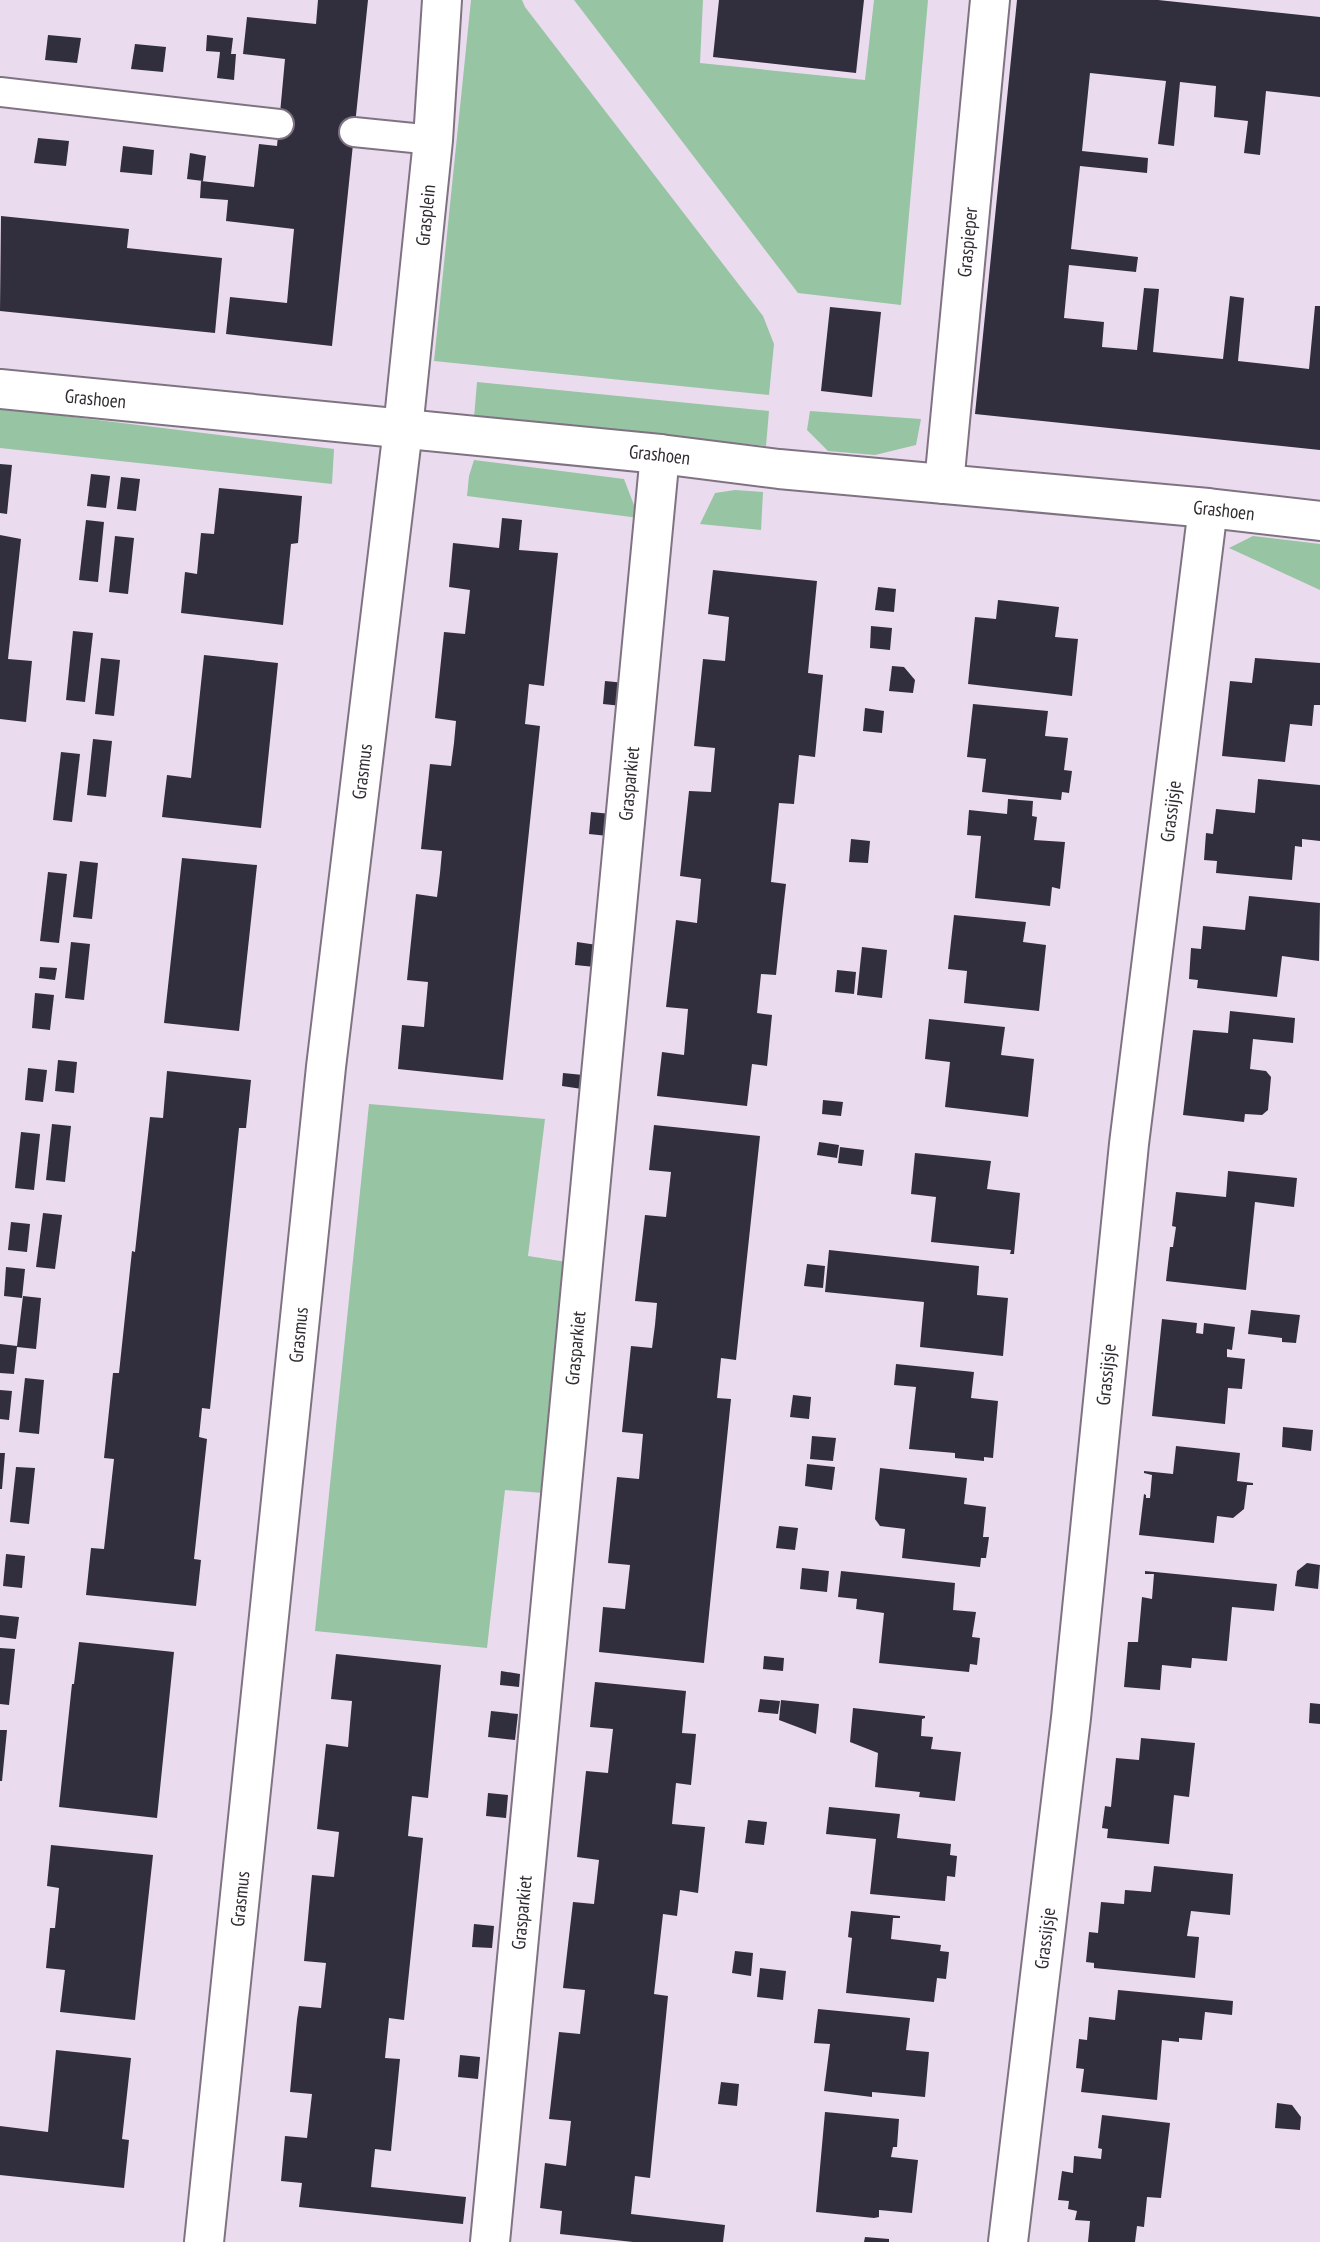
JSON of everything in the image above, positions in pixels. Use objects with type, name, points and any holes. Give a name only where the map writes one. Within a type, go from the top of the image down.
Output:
[{"type":"street","name":"Grasplein","points":[[403,429],[433,141],[442,0]]},
{"type":"street","name":"Graspieper","points":[[944,484],[990,0]]},
{"type":"street","name":"Grashoen","points":[[0,389],[1320,521]]},
{"type":"street","name":"Grasmus","points":[[204,2242],[326,1067],[403,429]]},
{"type":"street","name":"Grasparkiet","points":[[490,2242],[660,454]]},
{"type":"street","name":"Grassijsje","points":[[1008,2242],[1071,1718],[1129,1144],[1208,508]]},
{"type":"lane","points":[[0,92],[279,124]]},
{"type":"lane","points":[[354,132],[433,141]]},
{"type":"green space","points":[[471,0],[522,0],[763,316],[774,344],[769,395],[434,361]]},
{"type":"green space","points":[[574,0],[703,0],[700,63],[865,80],[874,0],[928,0],[901,305],[798,293]]},
{"type":"green space","points":[[477,382],[769,411],[766,446],[474,418]]},
{"type":"green space","points":[[0,408],[334,449],[332,484],[0,448]]},
{"type":"green space","points":[[810,411],[921,419],[916,445],[875,455],[828,451],[807,430]]},
{"type":"green space","points":[[474,460],[624,479],[639,518],[467,496]]},
{"type":"green space","points":[[735,490],[763,492],[761,530],[700,524],[715,493]]},
{"type":"green space","points":[[1253,536],[1320,544],[1320,590],[1229,548]]},
{"type":"green space","points":[[369,1104],[545,1119],[528,1256],[567,1262],[544,1493],[505,1490],[487,1648],[315,1631]]},
{"type":"building","points":[[318,0],[368,0],[332,346],[226,334],[230,297],[287,303],[294,229],[226,221],[228,200],[200,198],[201,181],[254,187],[259,144],[277,146],[285,59],[243,54],[247,17],[316,24]]},
{"type":"building","points":[[719,0],[864,0],[856,73],[713,57]]},
{"type":"building","points":[[1017,0],[1158,0],[1320,17],[1320,97],[1266,91],[1260,155],[1244,153],[1248,121],[1214,117],[1216,86],[1180,82],[1174,146],[1158,144],[1166,81],[1090,73],[1082,151],[1148,158],[1147,173],[1080,166],[1071,249],[1138,257],[1136,272],[1069,265],[1064,318],[1104,322],[1102,347],[1137,350],[1144,288],[1159,289],[1153,352],[1223,359],[1230,296],[1244,298],[1238,361],[1309,369],[1315,306],[1320,306],[1320,450],[975,414]]},
{"type":"building","points":[[48,35],[81,38],[77,63],[45,60]]},
{"type":"building","points":[[207,35],[233,38],[231,54],[236,54],[234,80],[217,78],[220,52],[206,51]]},
{"type":"building","points":[[135,44],[166,47],[163,72],[131,69]]},
{"type":"building","points":[[38,138],[69,141],[66,166],[34,163]]},
{"type":"building","points":[[123,146],[154,150],[152,175],[120,172]]},
{"type":"building","points":[[190,153],[206,156],[203,181],[187,179]]},
{"type":"building","points":[[1,216],[129,229],[127,248],[222,258],[215,333],[0,311]]},
{"type":"building","points":[[830,307],[881,312],[872,397],[821,391]]},
{"type":"building","points":[[0,464],[12,465],[7,514],[0,513]]},
{"type":"building","points":[[91,474],[110,476],[106,508],[87,506]]},
{"type":"building","points":[[121,477],[140,479],[136,511],[117,509]]},
{"type":"building","points":[[219,488],[302,496],[298,543],[291,544],[283,625],[181,613],[185,572],[197,574],[201,533],[214,534]]},
{"type":"building","points":[[502,518],[522,520],[519,550],[558,553],[544,686],[529,684],[525,724],[540,726],[503,1080],[398,1069],[402,1025],[424,1027],[428,982],[407,980],[416,894],[437,897],[442,851],[421,849],[430,764],[451,766],[454,743],[456,721],[435,718],[444,632],[465,634],[470,590],[449,587],[453,543],[499,548]]},
{"type":"building","points":[[86,520],[104,522],[98,582],[79,580]]},
{"type":"building","points":[[0,535],[21,539],[8,659],[32,661],[26,722],[0,719]]},
{"type":"building","points":[[115,536],[134,538],[128,594],[109,592]]},
{"type":"building","points":[[713,570],[817,581],[808,673],[823,675],[815,757],[799,755],[794,804],[779,803],[771,882],[786,884],[776,975],[761,974],[757,1013],[772,1015],[767,1066],[752,1064],[747,1106],[657,1096],[662,1052],[684,1055],[688,1009],[666,1007],[676,920],[697,923],[701,879],[680,876],[689,791],[711,792],[715,748],[694,746],[703,659],[725,661],[729,617],[708,614]]},
{"type":"building","points":[[878,587],[896,589],[894,612],[875,610]]},
{"type":"building","points":[[998,600],[1059,607],[1055,637],[1078,639],[1072,696],[968,684],[975,617],[996,619]]},
{"type":"building","points":[[871,626],[892,628],[890,650],[870,648]]},
{"type":"building","points":[[73,631],[93,633],[85,702],[66,700]]},
{"type":"building","points":[[204,655],[278,663],[261,828],[162,817],[167,775],[191,778]]},
{"type":"building","points":[[101,658],[120,660],[114,716],[95,714]]},
{"type":"building","points":[[1255,658],[1320,663],[1320,705],[1314,705],[1312,726],[1290,724],[1285,762],[1222,756],[1230,681],[1252,683]]},
{"type":"building","points":[[892,666],[904,667],[915,680],[913,693],[889,691]]},
{"type":"building","points":[[605,681],[625,683],[622,706],[603,704]]},
{"type":"building","points":[[973,704],[1048,711],[1045,736],[1068,738],[1064,770],[1072,771],[1069,793],[1062,792],[1061,800],[982,792],[986,759],[967,757]]},
{"type":"building","points":[[865,708],[884,711],[882,733],[863,731]]},
{"type":"building","points":[[93,739],[112,741],[106,797],[87,795]]},
{"type":"building","points":[[61,752],[80,754],[72,822],[53,820]]},
{"type":"building","points":[[1258,779],[1320,785],[1320,841],[1302,839],[1302,847],[1295,846],[1292,880],[1216,873],[1217,861],[1204,860],[1206,833],[1213,834],[1216,809],[1255,813]]},
{"type":"building","points":[[1008,799],[1033,801],[1032,816],[1037,817],[1034,840],[1065,842],[1060,889],[1052,887],[1050,906],[975,898],[981,836],[967,835],[969,810],[1007,814]]},
{"type":"building","points":[[591,812],[611,814],[608,836],[589,834]]},
{"type":"building","points":[[851,839],[870,841],[868,863],[849,862]]},
{"type":"building","points":[[182,858],[257,865],[239,1031],[164,1023]]},
{"type":"building","points":[[80,861],[98,863],[92,919],[73,917]]},
{"type":"building","points":[[48,872],[67,874],[59,943],[40,941]]},
{"type":"building","points":[[1249,896],[1320,903],[1319,961],[1282,956],[1277,997],[1197,988],[1198,980],[1189,979],[1191,948],[1201,949],[1203,926],[1245,930]]},
{"type":"building","points":[[954,915],[1026,922],[1023,942],[1046,945],[1039,1011],[964,1003],[967,971],[948,969]]},
{"type":"building","points":[[71,942],[90,944],[84,1000],[65,998]]},
{"type":"building","points":[[577,942],[597,945],[595,967],[575,965]]},
{"type":"building","points":[[862,947],[887,950],[882,998],[857,995]]},
{"type":"building","points":[[40,967],[57,968],[55,980],[39,978]]},
{"type":"building","points":[[837,970],[856,972],[854,994],[835,992]]},
{"type":"building","points":[[35,993],[54,995],[50,1030],[32,1028]]},
{"type":"building","points":[[1230,1011],[1295,1018],[1293,1043],[1253,1039],[1250,1069],[1266,1071],[1271,1077],[1268,1110],[1262,1115],[1245,1114],[1244,1122],[1183,1115],[1193,1030],[1228,1033]]},
{"type":"building","points":[[929,1019],[1005,1027],[1001,1055],[1034,1059],[1028,1117],[945,1107],[950,1062],[925,1059]]},
{"type":"building","points":[[58,1060],[77,1062],[74,1093],[55,1091]]},
{"type":"building","points":[[28,1068],[47,1070],[43,1102],[25,1100]]},
{"type":"building","points":[[167,1071],[251,1080],[246,1128],[239,1128],[210,1409],[202,1408],[199,1437],[207,1439],[194,1559],[201,1560],[196,1606],[86,1595],[91,1548],[104,1549],[114,1459],[104,1458],[113,1373],[119,1373],[150,1117],[163,1118]]},
{"type":"building","points":[[563,1073],[583,1075],[582,1089],[562,1086]]},
{"type":"building","points":[[823,1100],[843,1102],[841,1116],[822,1114]]},
{"type":"building","points":[[52,1124],[71,1126],[65,1182],[46,1180]]},
{"type":"building","points":[[654,1125],[760,1136],[736,1360],[721,1358],[717,1398],[731,1399],[704,1663],[599,1652],[603,1607],[625,1609],[630,1565],[608,1563],[617,1477],[639,1479],[643,1434],[622,1432],[631,1346],[652,1348],[657,1303],[635,1301],[645,1215],[666,1217],[671,1172],[649,1170]]},
{"type":"building","points":[[21,1132],[40,1134],[34,1190],[15,1188]]},
{"type":"building","points":[[819,1142],[839,1145],[837,1158],[817,1155]]},
{"type":"building","points":[[840,1147],[864,1150],[862,1166],[838,1163]]},
{"type":"building","points":[[915,1153],[991,1161],[987,1189],[1020,1193],[1014,1254],[1010,1254],[1011,1250],[931,1242],[936,1197],[911,1194]]},
{"type":"building","points":[[1228,1171],[1297,1178],[1294,1207],[1255,1202],[1246,1290],[1166,1281],[1170,1247],[1173,1247],[1176,1227],[1172,1226],[1176,1192],[1226,1197]]},
{"type":"building","points":[[43,1213],[62,1215],[55,1269],[36,1267]]},
{"type":"building","points":[[11,1222],[30,1224],[27,1252],[8,1250]]},
{"type":"building","points":[[829,1250],[979,1266],[977,1295],[1008,1298],[1003,1356],[920,1347],[924,1302],[825,1292]]},
{"type":"building","points":[[807,1264],[825,1266],[823,1288],[804,1286]]},
{"type":"building","points":[[6,1267],[25,1269],[22,1298],[4,1296]]},
{"type":"building","points":[[23,1296],[41,1298],[36,1349],[17,1347],[14,1374],[0,1373],[0,1344],[17,1346]]},
{"type":"building","points":[[1251,1310],[1300,1315],[1296,1343],[1282,1342],[1282,1338],[1248,1334]]},
{"type":"building","points":[[1162,1319],[1197,1323],[1196,1333],[1203,1334],[1204,1323],[1235,1327],[1232,1350],[1227,1349],[1227,1357],[1245,1359],[1242,1389],[1228,1388],[1225,1424],[1152,1416]]},
{"type":"building","points":[[896,1364],[974,1372],[971,1398],[998,1401],[993,1458],[984,1457],[984,1461],[955,1458],[955,1453],[909,1449],[916,1387],[894,1385]]},
{"type":"building","points":[[25,1378],[44,1380],[39,1434],[19,1432]]},
{"type":"building","points":[[0,1390],[12,1391],[9,1420],[0,1419]]},
{"type":"building","points":[[793,1395],[811,1397],[809,1419],[790,1417]]},
{"type":"building","points":[[1283,1427],[1313,1430],[1311,1451],[1282,1447]]},
{"type":"building","points":[[812,1436],[836,1438],[833,1461],[810,1459]]},
{"type":"building","points":[[1176,1446],[1240,1453],[1237,1481],[1253,1483],[1247,1485],[1244,1509],[1233,1518],[1217,1516],[1214,1543],[1139,1535],[1144,1494],[1146,1498],[1150,1498],[1152,1475],[1144,1471],[1173,1474]]},
{"type":"building","points":[[0,1453],[5,1453],[2,1489],[0,1489]]},
{"type":"building","points":[[807,1464],[835,1467],[832,1490],[805,1486]]},
{"type":"building","points":[[16,1467],[35,1468],[29,1524],[10,1522]]},
{"type":"building","points":[[880,1468],[967,1478],[964,1504],[986,1507],[983,1537],[989,1537],[986,1558],[981,1558],[980,1567],[902,1558],[905,1529],[880,1526],[875,1519]]},
{"type":"building","points":[[779,1526],[798,1528],[795,1550],[776,1548]]},
{"type":"building","points":[[6,1554],[25,1556],[22,1588],[3,1586]]},
{"type":"building","points":[[1307,1563],[1320,1565],[1318,1589],[1295,1586],[1297,1571]]},
{"type":"building","points":[[802,1568],[829,1571],[827,1592],[800,1589]]},
{"type":"building","points":[[841,1571],[955,1583],[953,1610],[976,1612],[972,1637],[980,1638],[977,1665],[970,1664],[969,1672],[879,1663],[884,1613],[856,1609],[857,1599],[838,1597]]},
{"type":"building","points":[[1145,1571],[1277,1584],[1274,1611],[1232,1607],[1227,1661],[1192,1658],[1191,1668],[1162,1665],[1160,1690],[1124,1687],[1128,1642],[1138,1642],[1142,1597],[1152,1599],[1154,1574],[1145,1574]]},
{"type":"building","points":[[0,1615],[19,1617],[16,1639],[0,1637]]},
{"type":"building","points":[[79,1642],[174,1652],[157,1818],[59,1807]]},
{"type":"building","points":[[0,1648],[15,1649],[9,1705],[0,1704]]},
{"type":"building","points":[[336,1654],[441,1665],[428,1798],[412,1796],[408,1836],[423,1838],[404,2020],[389,2018],[385,2058],[400,2059],[391,2151],[375,2149],[371,2187],[466,2197],[463,2224],[299,2207],[302,2183],[281,2181],[285,2136],[307,2138],[312,2094],[290,2092],[299,2006],[321,2008],[326,1963],[304,1961],[312,1875],[334,1877],[339,1832],[317,1829],[326,1744],[348,1747],[352,1701],[331,1699]]},
{"type":"building","points":[[764,1656],[784,1658],[783,1671],[763,1669]]},
{"type":"building","points":[[501,1671],[520,1674],[519,1687],[500,1685]]},
{"type":"building","points":[[595,1682],[686,1691],[682,1733],[696,1734],[691,1785],[676,1783],[672,1824],[705,1827],[698,1893],[680,1890],[677,1916],[663,1914],[654,1994],[668,1996],[650,2178],[635,2176],[631,2214],[725,2225],[723,2242],[633,2242],[560,2234],[562,2211],[540,2208],[545,2163],[566,2166],[571,2121],[549,2119],[559,2032],[580,2034],[585,1990],[563,1988],[573,1902],[594,1904],[599,1860],[577,1857],[586,1771],[608,1773],[613,1729],[590,1727]]},
{"type":"building","points":[[760,1699],[780,1701],[778,1714],[758,1712]]},
{"type":"building","points":[[781,1700],[819,1704],[816,1734],[779,1720]]},
{"type":"building","points":[[1310,1703],[1320,1704],[1320,1724],[1309,1723]]},
{"type":"building","points":[[853,1708],[925,1716],[922,1719],[921,1736],[933,1737],[931,1749],[961,1752],[955,1801],[919,1797],[920,1792],[875,1787],[878,1753],[850,1742]]},
{"type":"building","points":[[491,1711],[518,1714],[515,1740],[488,1737]]},
{"type":"building","points":[[0,1730],[7,1730],[2,1781],[0,1781]]},
{"type":"building","points":[[1141,1738],[1195,1743],[1189,1797],[1174,1795],[1169,1844],[1107,1838],[1108,1829],[1102,1828],[1105,1806],[1111,1807],[1116,1758],[1139,1760]]},
{"type":"building","points":[[488,1793],[508,1795],[506,1818],[486,1816]]},
{"type":"building","points":[[829,1807],[900,1814],[897,1838],[951,1844],[950,1855],[957,1856],[955,1877],[947,1876],[945,1901],[870,1894],[876,1839],[826,1834]]},
{"type":"building","points":[[748,1820],[767,1822],[764,1845],[745,1843]]},
{"type":"building","points":[[51,1845],[153,1855],[135,2020],[60,2012],[65,1970],[46,1968],[50,1928],[55,1928],[59,1888],[47,1886]]},
{"type":"building","points":[[1154,1866],[1233,1874],[1230,1915],[1191,1911],[1187,1936],[1199,1937],[1195,1978],[1094,1968],[1094,1963],[1086,1962],[1089,1932],[1098,1933],[1101,1902],[1124,1904],[1125,1890],[1151,1892]]},
{"type":"building","points":[[851,1911],[900,1916],[893,1918],[891,1939],[941,1945],[940,1951],[949,1952],[946,1979],[937,1978],[934,2002],[846,1993],[852,1938],[848,1937]]},
{"type":"building","points":[[474,1924],[494,1926],[492,1948],[472,1947]]},
{"type":"building","points":[[735,1951],[753,1953],[751,1976],[732,1973]]},
{"type":"building","points":[[760,1968],[786,1971],[783,2000],[757,1997]]},
{"type":"building","points":[[1118,1990],[1233,2001],[1232,2015],[1205,2012],[1202,2040],[1162,2040],[1157,2100],[1081,2092],[1084,2069],[1076,2068],[1079,2039],[1087,2040],[1089,2017],[1115,2020]]},
{"type":"building","points":[[818,2009],[910,2018],[906,2050],[929,2052],[925,2097],[872,2092],[872,2097],[824,2091],[830,2044],[814,2043]]},
{"type":"building","points":[[56,2050],[131,2058],[122,2139],[129,2140],[124,2188],[0,2175],[0,2126],[48,2132]]},
{"type":"building","points":[[460,2055],[480,2057],[478,2079],[458,2077]]},
{"type":"building","points":[[721,2082],[739,2084],[737,2106],[718,2104]]},
{"type":"building","points":[[1277,2103],[1292,2105],[1301,2117],[1300,2130],[1275,2128]]},
{"type":"building","points":[[825,2112],[899,2119],[897,2147],[893,2147],[891,2157],[918,2160],[912,2213],[879,2210],[879,2217],[874,2218],[816,2212]]},
{"type":"building","points":[[1102,2115],[1170,2123],[1161,2198],[1147,2197],[1144,2227],[1137,2226],[1135,2242],[1088,2242],[1090,2221],[1075,2220],[1077,2211],[1068,2209],[1069,2201],[1058,2200],[1062,2171],[1073,2173],[1074,2156],[1101,2159],[1102,2149],[1098,2148]]},
{"type":"building","points":[[865,2237],[889,2239],[889,2242],[864,2242]]}]
